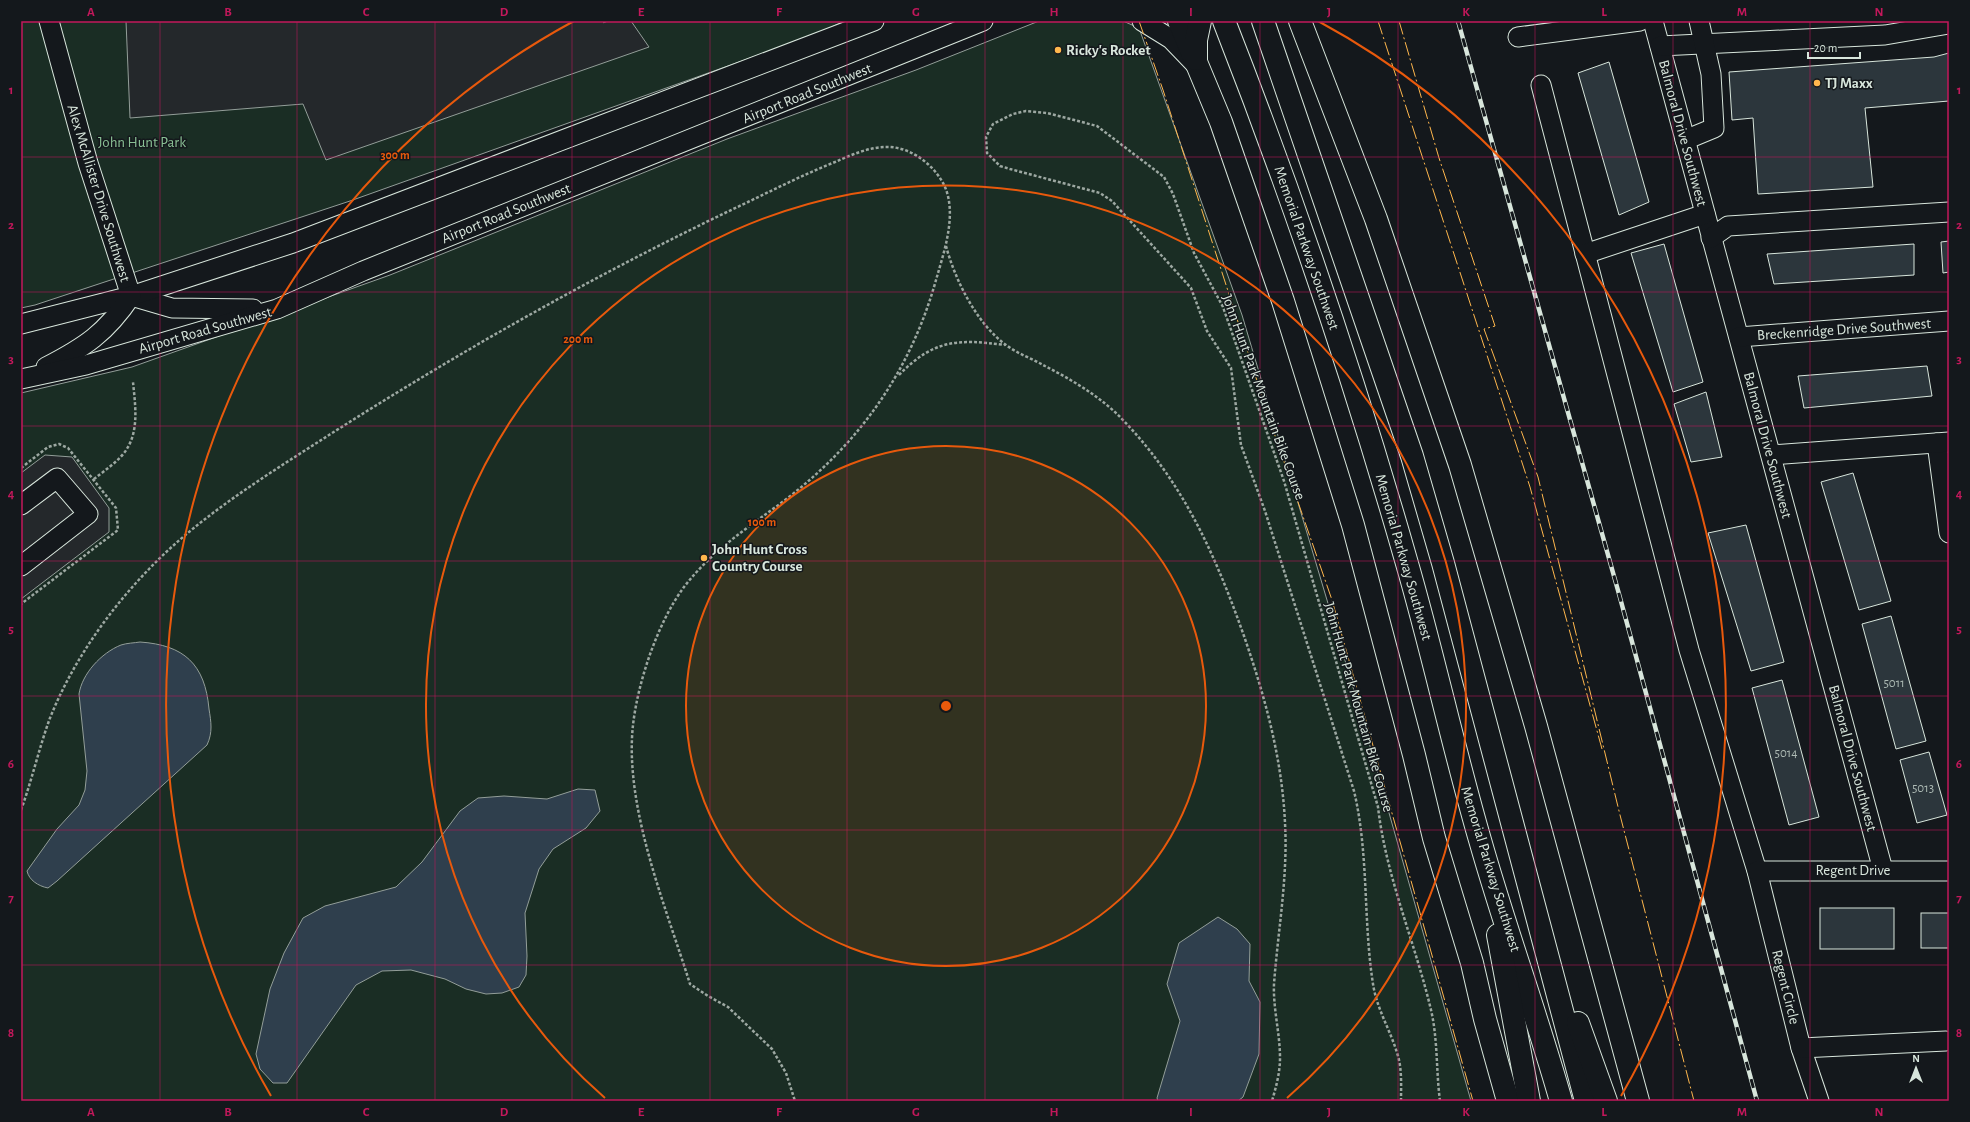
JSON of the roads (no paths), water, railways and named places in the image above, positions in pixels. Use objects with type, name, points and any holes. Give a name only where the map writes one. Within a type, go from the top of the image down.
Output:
[{"type":"main road","points":[[1178,21],[1221,122],[1280,294],[1353,525],[1414,755],[1434,838],[1472,963],[1485,1019],[1508,1101]]},
{"type":"main road","points":[[1196,65],[1196,40],[1200,21]]},
{"type":"main road","name":"Memorial Parkway Southwest","points":[[1224,21],[1268,134],[1330,312],[1406,560],[1480,840],[1546,1047],[1561,1101]]},
{"type":"main road","points":[[1300,21],[1376,219],[1460,465],[1536,726],[1638,1101]]},
{"type":"main road","name":"Memorial Parkway Southwest","points":[[1265,26],[1412,456],[1443,563],[1586,1101]]},
{"type":"main road","points":[[1480,840],[1529,1101]]},
{"type":"main road","points":[[1532,897],[1606,1101]]},
{"type":"street","name":"Alex McAllister Drive Southwest","points":[[48,21],[88,163],[131,296]]},
{"type":"street","points":[[21,324],[131,296],[293,243],[872,21]]},
{"type":"street","name":"Airport Road Southwest","points":[[23,379],[86,365],[278,309],[363,270],[983,21]]},
{"type":"street","points":[[1142,21],[1171,39],[1196,65]]},
{"type":"street","points":[[1518,37],[1601,24],[1640,21]]},
{"type":"street","name":"Balmoral Drive Southwest","points":[[1653,21],[1883,870]]},
{"type":"street","points":[[1685,140],[1714,128],[1711,74],[1699,21]]},
{"type":"street","points":[[1660,46],[1885,35],[1938,24]]},
{"type":"street","name":"Regent Circle","points":[[1541,85],[1689,650],[1757,871],[1801,1048],[1819,1101]]},
{"type":"street","points":[[1711,238],[1728,226],[1949,212]]},
{"type":"street","points":[[1585,254],[1705,214]]},
{"type":"street","points":[[131,296],[172,308],[278,309]]},
{"type":"street","points":[[23,379],[87,344],[102,332],[119,314],[131,296]]},
{"type":"street","name":"Breckenridge Drive Southwest","points":[[1739,337],[1949,321]]},
{"type":"street","points":[[1771,455],[1943,442],[1949,533]]},
{"type":"street","points":[[21,505],[57,478],[88,514],[21,566]]},
{"type":"street","name":"Regent Drive","points":[[1757,871],[1949,871]]},
{"type":"street","points":[[1801,1048],[1946,1041]]},
{"type":"water","points":[[140,642],[169,647],[190,660],[197,669],[203,680],[207,693],[211,731],[207,745],[57,881],[48,888],[41,886],[32,880],[27,871],[57,829],[79,805],[85,790],[87,771],[79,694],[81,686],[88,672],[106,653],[121,645]]},
{"type":"water","points":[[578,789],[595,790],[600,811],[586,828],[553,849],[539,869],[525,913],[527,956],[526,975],[519,987],[502,993],[486,994],[466,989],[445,979],[411,970],[382,971],[356,985],[287,1083],[273,1083],[260,1069],[256,1054],[270,989],[284,953],[303,918],[325,906],[396,887],[422,862],[460,811],[478,798],[504,796],[547,799]]},
{"type":"water","points":[[1218,917],[1237,929],[1250,944],[1249,981],[1260,1002],[1259,1054],[1243,1097],[1238,1101],[1158,1101],[1157,1098],[1180,1021],[1167,984],[1179,943]]},
{"type":"railway","points":[[1458,21],[1619,594],[1757,1101]]},
{"type":"place","name":"Ricky's Rocket","points":[[1058,50]]},
{"type":"place","name":"TJ Maxx","points":[[1817,83]]},
{"type":"place","name":"John Hunt Cross Country Course","points":[[704,558]]},
{"type":"park label","name":"John Hunt Park","points":[[142,142]]}]
